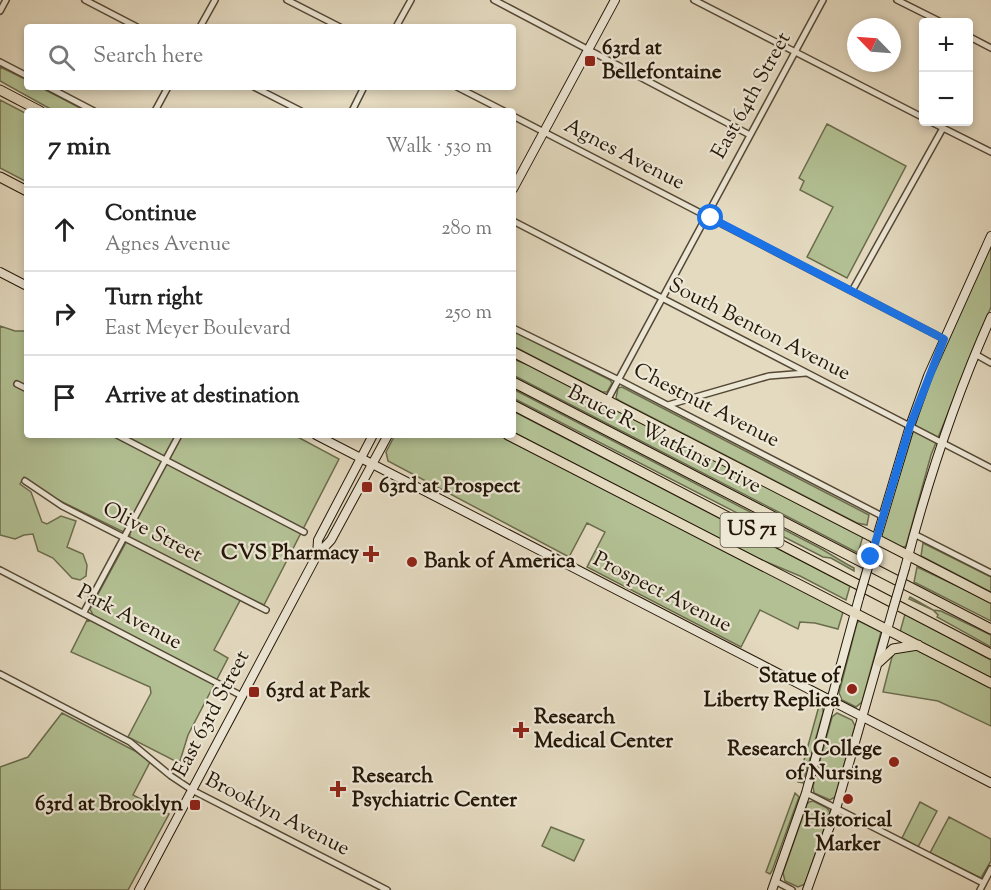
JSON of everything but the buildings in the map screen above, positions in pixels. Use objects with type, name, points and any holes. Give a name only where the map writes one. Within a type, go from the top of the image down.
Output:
[{"type":"highway","points":[[0,90],[34,108]]},
{"type":"highway","points":[[0,177],[24,189]]},
{"type":"highway","points":[[516,353],[991,598]]},
{"type":"highway","name":"Bruce R. Watkins Drive","points":[[516,384],[991,630]]},
{"type":"highway","name":"Bruce R. Watkins Drive","points":[[516,407],[991,654]]},
{"type":"highway","points":[[514,438],[991,683]]},
{"type":"highway","points":[[879,662],[893,649],[918,645]]},
{"type":"main road","points":[[516,183],[615,0]]},
{"type":"main road","points":[[772,890],[806,793],[882,516],[910,426],[944,339],[991,236]]},
{"type":"main road","points":[[0,272],[24,284]]},
{"type":"main road","points":[[807,890],[837,809],[914,534],[942,443],[991,318]]},
{"type":"main road","name":"Prospect Avenue","points":[[322,438],[991,783]]},
{"type":"main road","name":"East 63rd Street","points":[[317,555],[318,540],[371,438]]},
{"type":"main road","name":"East 63rd Street","points":[[139,890],[317,555],[331,540],[386,438]]},
{"type":"street","points":[[0,11],[6,0]]},
{"type":"street","points":[[85,0],[131,24]]},
{"type":"street","points":[[202,24],[215,0]]},
{"type":"street","points":[[287,0],[334,24]]},
{"type":"street","points":[[398,24],[411,0]]},
{"type":"street","points":[[494,0],[750,135]]},
{"type":"street","points":[[694,0],[919,115]]},
{"type":"street","name":"East 64th Street","points":[[608,399],[823,0]]},
{"type":"street","points":[[897,0],[933,18]]},
{"type":"street","points":[[973,38],[991,48]]},
{"type":"street","points":[[0,62],[24,74]]},
{"type":"street","points":[[54,90],[88,108]]},
{"type":"street","points":[[157,108],[166,90]]},
{"type":"street","points":[[260,90],[295,108]]},
{"type":"street","points":[[354,108],[362,90]]},
{"type":"street","points":[[463,90],[498,108]]},
{"type":"street","name":"Agnes Avenue","points":[[516,118],[944,339]]},
{"type":"street","points":[[939,126],[991,152]]},
{"type":"street","points":[[852,291],[943,128]]},
{"type":"street","name":"South Benton Avenue","points":[[516,222],[991,468]]},
{"type":"street","name":"Chestnut Avenue","points":[[516,329],[882,516]]},
{"type":"street","points":[[975,354],[991,363]]},
{"type":"street","points":[[668,405],[769,376],[807,373]]},
{"type":"street","points":[[17,384],[24,388]]},
{"type":"street","points":[[123,438],[304,532]]},
{"type":"street","points":[[84,612],[177,438]]},
{"type":"street","name":"Olive Street","points":[[25,481],[62,506],[266,610]]},
{"type":"street","points":[[914,534],[991,573]]},
{"type":"street","name":"Park Avenue","points":[[0,570],[242,696]]},
{"type":"street","name":"Brooklyn Avenue","points":[[0,674],[130,742],[192,790],[387,890]]},
{"type":"street","points":[[806,793],[984,882]]},
{"type":"street","points":[[980,890],[991,868]]},
{"type":"street","points":[[775,881],[792,890]]},
{"type":"green space","points":[[0,67],[24,79],[24,90],[46,90],[80,108],[49,108],[0,81]]},
{"type":"green space","points":[[0,100],[24,112],[24,180],[0,168]]},
{"type":"green space","points":[[827,124],[906,166],[847,278],[807,257],[833,207],[800,190],[804,181],[799,178]]},
{"type":"green space","points":[[991,243],[991,307],[931,455],[906,546],[902,548],[880,537],[924,397],[949,334]]},
{"type":"green space","points":[[0,326],[15,331],[24,331],[24,438],[300,438],[339,459],[264,605],[243,595],[214,650],[228,658],[188,735],[180,761],[177,762],[128,737],[151,693],[150,687],[71,652],[87,620],[89,621],[93,615],[90,609],[130,535],[50,496],[24,477],[20,484],[31,492],[42,522],[47,524],[61,516],[76,521],[67,547],[83,554],[87,565],[86,576],[80,580],[72,578],[53,558],[38,551],[33,534],[15,539],[0,535]]},
{"type":"green space","points":[[516,333],[610,380],[612,383],[607,392],[602,392],[516,348]]},
{"type":"green space","points":[[516,360],[539,369],[863,536],[858,553],[516,377]]},
{"type":"green space","points":[[622,387],[869,515],[867,525],[857,523],[620,401],[616,398],[618,388]]},
{"type":"green space","points":[[516,391],[819,548],[854,568],[854,571],[831,558],[823,557],[516,400]]},
{"type":"green space","points":[[516,413],[850,586],[846,600],[800,576],[757,558],[516,434]]},
{"type":"green space","points":[[393,438],[505,438],[841,610],[843,612],[838,629],[800,622],[798,629],[760,610],[741,647],[587,567],[605,532],[587,523],[569,557],[388,461],[386,452]]},
{"type":"green space","points":[[923,543],[991,577],[991,592],[921,556]]},
{"type":"green space","points":[[917,567],[991,602],[991,621],[914,582]]},
{"type":"green space","points":[[910,597],[933,610],[909,599]]},
{"type":"green space","points":[[933,610],[941,611],[991,635],[991,647],[937,617],[938,615]]},
{"type":"green space","points":[[905,614],[991,660],[991,679],[900,632]]},
{"type":"green space","points":[[859,621],[881,632],[862,702],[856,707],[842,700],[839,693]]},
{"type":"green space","points":[[908,649],[917,650],[991,688],[991,726],[938,701],[883,692],[893,653]]},
{"type":"green space","points":[[819,706],[823,707],[823,713],[803,783],[798,782]]},
{"type":"green space","points":[[62,713],[135,751],[150,762],[133,795],[169,814],[128,890],[0,890],[0,767],[28,757]]},
{"type":"green space","points":[[837,713],[852,720],[855,726],[835,797],[830,800],[814,793],[813,786],[832,717]]},
{"type":"green space","points":[[795,793],[799,797],[770,874],[766,872]]},
{"type":"green space","points":[[813,801],[830,812],[805,884],[798,887],[785,881],[783,873],[807,804]]},
{"type":"green space","points":[[920,802],[937,811],[918,847],[902,838]]},
{"type":"green space","points":[[949,817],[991,839],[991,861],[981,878],[930,853]]},
{"type":"green space","points":[[551,827],[584,840],[574,861],[542,846]]},
{"type":"place","name":"63rd at Bellefontaine","points":[[590,61]]},
{"type":"place","name":"63rd at Prospect","points":[[367,487]]},
{"type":"place","name":"CVS Pharmacy","points":[[371,554]]},
{"type":"place","name":"Bank of America","points":[[412,562]]},
{"type":"place","name":"Statue of Liberty Replica","points":[[852,689]]},
{"type":"place","name":"63rd at Park","points":[[254,692]]},
{"type":"place","name":"Research Medical Center","points":[[521,730]]},
{"type":"place","name":"Research College of Nursing","points":[[894,762]]},
{"type":"place","name":"Research Psychiatric Center","points":[[338,789]]},
{"type":"place","name":"Historical Marker","points":[[848,799]]},
{"type":"place","name":"63rd at Brooklyn","points":[[195,805]]},
{"type":"route","points":[[711,218],[944,339],[910,426],[871,557]]}]
